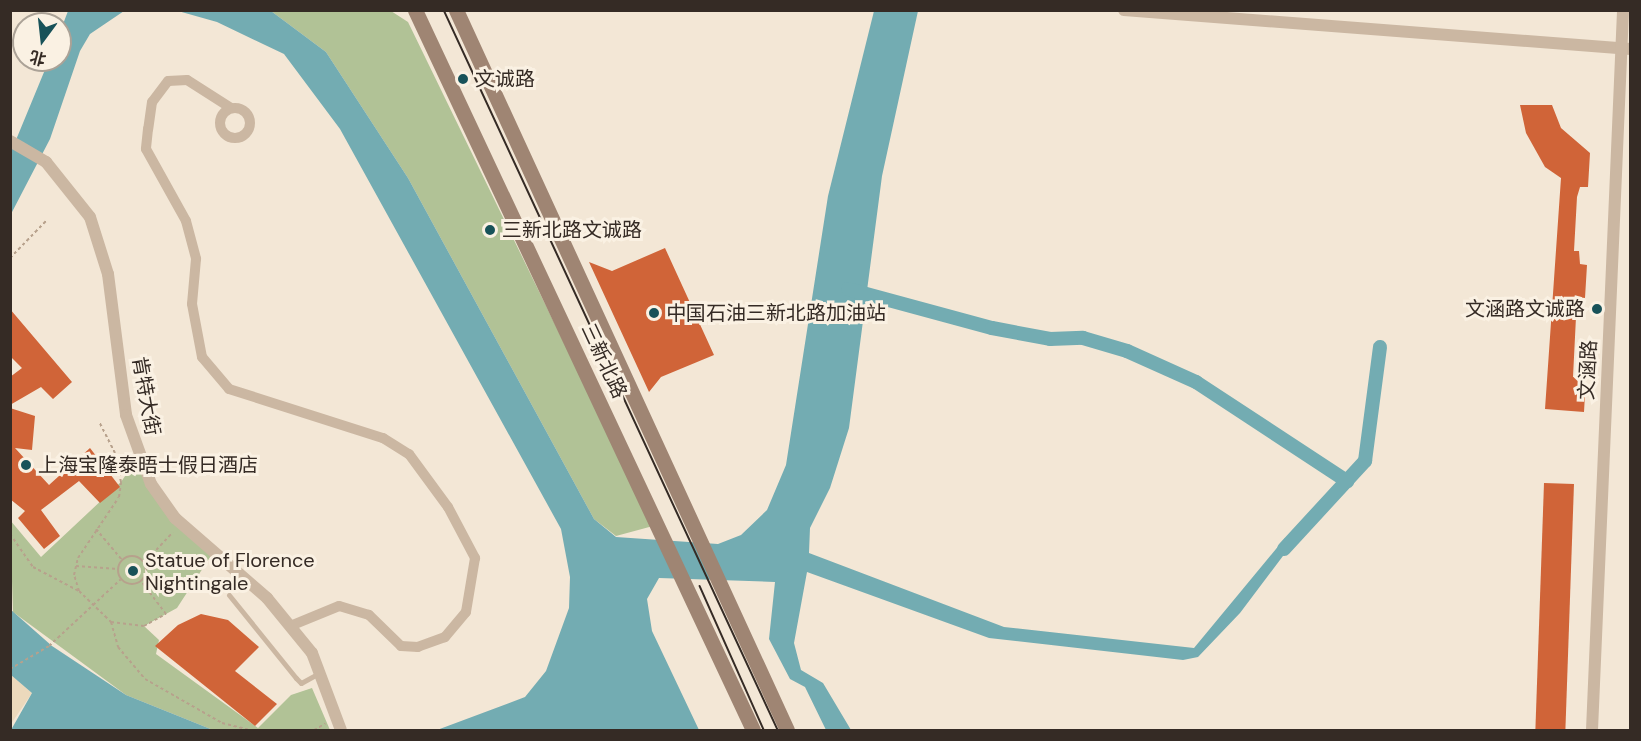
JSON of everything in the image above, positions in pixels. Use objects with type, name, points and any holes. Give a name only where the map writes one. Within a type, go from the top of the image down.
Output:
[{"type":"main road","name":"三新北路","points":[[415,10],[753,730]]},
{"type":"main road","name":"三新北路","points":[[456,10],[693,530],[787,730]]},
{"type":"street","points":[[1124,10],[1626,49]]},
{"type":"street","name":"文涵路","points":[[1592,730],[1626,49],[1623,10]]},
{"type":"street","points":[[231,108],[187,80],[168,81],[152,102],[148,129],[146,149],[186,221],[196,259],[192,304],[202,357],[229,389],[383,438],[409,454],[448,507],[475,558],[466,612],[445,637],[418,647],[401,646],[369,615],[339,606],[290,626]]},
{"type":"street","name":"肯特大街","points":[[10,141],[46,162],[90,218],[108,274],[126,414],[138,457],[182,523],[290,626],[321,672],[341,730]]},
{"type":"lane","points":[[229,595],[302,683],[321,672]]},
{"type":"path","points":[[10,258],[47,220]]},
{"type":"path","points":[[99,422],[115,453],[121,482],[119,497],[96,529],[76,566],[79,591],[89,606],[111,622],[144,626],[166,614],[141,581],[144,563],[182,523]]},
{"type":"path","points":[[96,529],[122,560]]},
{"type":"path","points":[[10,534],[33,567],[79,591]]},
{"type":"path","points":[[121,579],[118,569],[122,560],[134,556],[144,563]]},
{"type":"path","points":[[76,566],[118,569]]},
{"type":"path","points":[[10,669],[61,635],[89,606],[121,579],[141,581]]},
{"type":"path","points":[[111,622],[118,647],[146,679],[222,723],[250,730]]},
{"type":"path","points":[[314,730],[330,721]]},
{"type":"green space","points":[[271,11],[391,11],[408,22],[653,526],[616,536],[594,519],[408,178],[326,52]]},
{"type":"green space","points":[[138,457],[151,484],[214,551],[177,608],[144,626],[159,640],[156,654],[258,728],[291,695],[312,688],[330,730],[213,730],[126,695],[13,612],[10,520],[41,557],[121,482]]},
{"type":"shaded area","points":[[11,675],[32,693],[11,724]]},
{"type":"water","points":[[124,11],[90,34],[80,51],[50,139],[11,214],[11,152],[44,72],[72,72],[72,12],[68,12]]},
{"type":"water","points":[[178,11],[271,11],[326,52],[408,178],[594,519],[616,537],[718,544],[741,535],[767,510],[786,465],[828,196],[874,11],[918,11],[882,176],[849,428],[830,488],[810,528],[809,553],[1004,627],[1194,648],[1285,538],[1298,536],[1240,613],[1198,657],[1183,660],[989,638],[807,572],[794,643],[801,670],[823,683],[851,730],[826,730],[805,687],[790,679],[769,639],[775,582],[659,578],[647,599],[652,631],[699,730],[437,730],[525,697],[546,671],[569,608],[570,577],[561,529],[340,129],[284,54],[217,22]]},
{"type":"water","points":[[10,609],[52,646],[126,695],[213,730],[11,730],[32,693],[11,675]]},
{"type":"building","points":[[1520,105],[1552,105],[1561,128],[1590,153],[1588,187],[1580,187],[1577,197],[1574,251],[1579,251],[1580,264],[1587,265],[1585,298],[1577,297],[1573,377],[1586,377],[1584,412],[1545,409],[1561,178],[1545,167],[1526,133]]},
{"type":"building","name":"中国石油三新北路加油站","points":[[665,248],[714,355],[661,377],[649,392],[589,262],[612,271]]},
{"type":"building","points":[[10,309],[72,382],[53,399],[41,387],[10,405],[10,377],[22,368],[10,356]]},
{"type":"building","points":[[10,408],[35,416],[32,450],[15,448],[49,485],[90,448],[120,487],[100,503],[79,481],[41,510],[60,536],[44,549],[18,518],[25,511],[10,499]]},
{"type":"building","points":[[1544,483],[1574,484],[1565,730],[1535,730]]},
{"type":"building","points":[[201,614],[228,620],[259,647],[235,671],[277,704],[255,726],[155,646],[178,625]]},
{"type":"waterway","points":[[848,289],[992,328],[1050,339],[1083,338],[1127,351],[1196,382],[1347,481]]},
{"type":"waterway","points":[[1284,549],[1365,461],[1380,347]]},
{"type":"tram line","points":[[444,10],[778,730]]},
{"type":"tram line","points":[[700,586],[764,730]]},
{"type":"place","name":"文诚路","points":[[463,79]]},
{"type":"place","name":"三新北路文诚路","points":[[490,230]]},
{"type":"place","name":"文涵路文诚路","points":[[1597,309]]},
{"type":"place","name":"中国石油三新北路加油站","points":[[654,313]]},
{"type":"place","name":"上海宝隆泰晤士假日酒店","points":[[26,465]]},
{"type":"place","name":"Statue of Florence Nightingale","points":[[133,571]]}]
